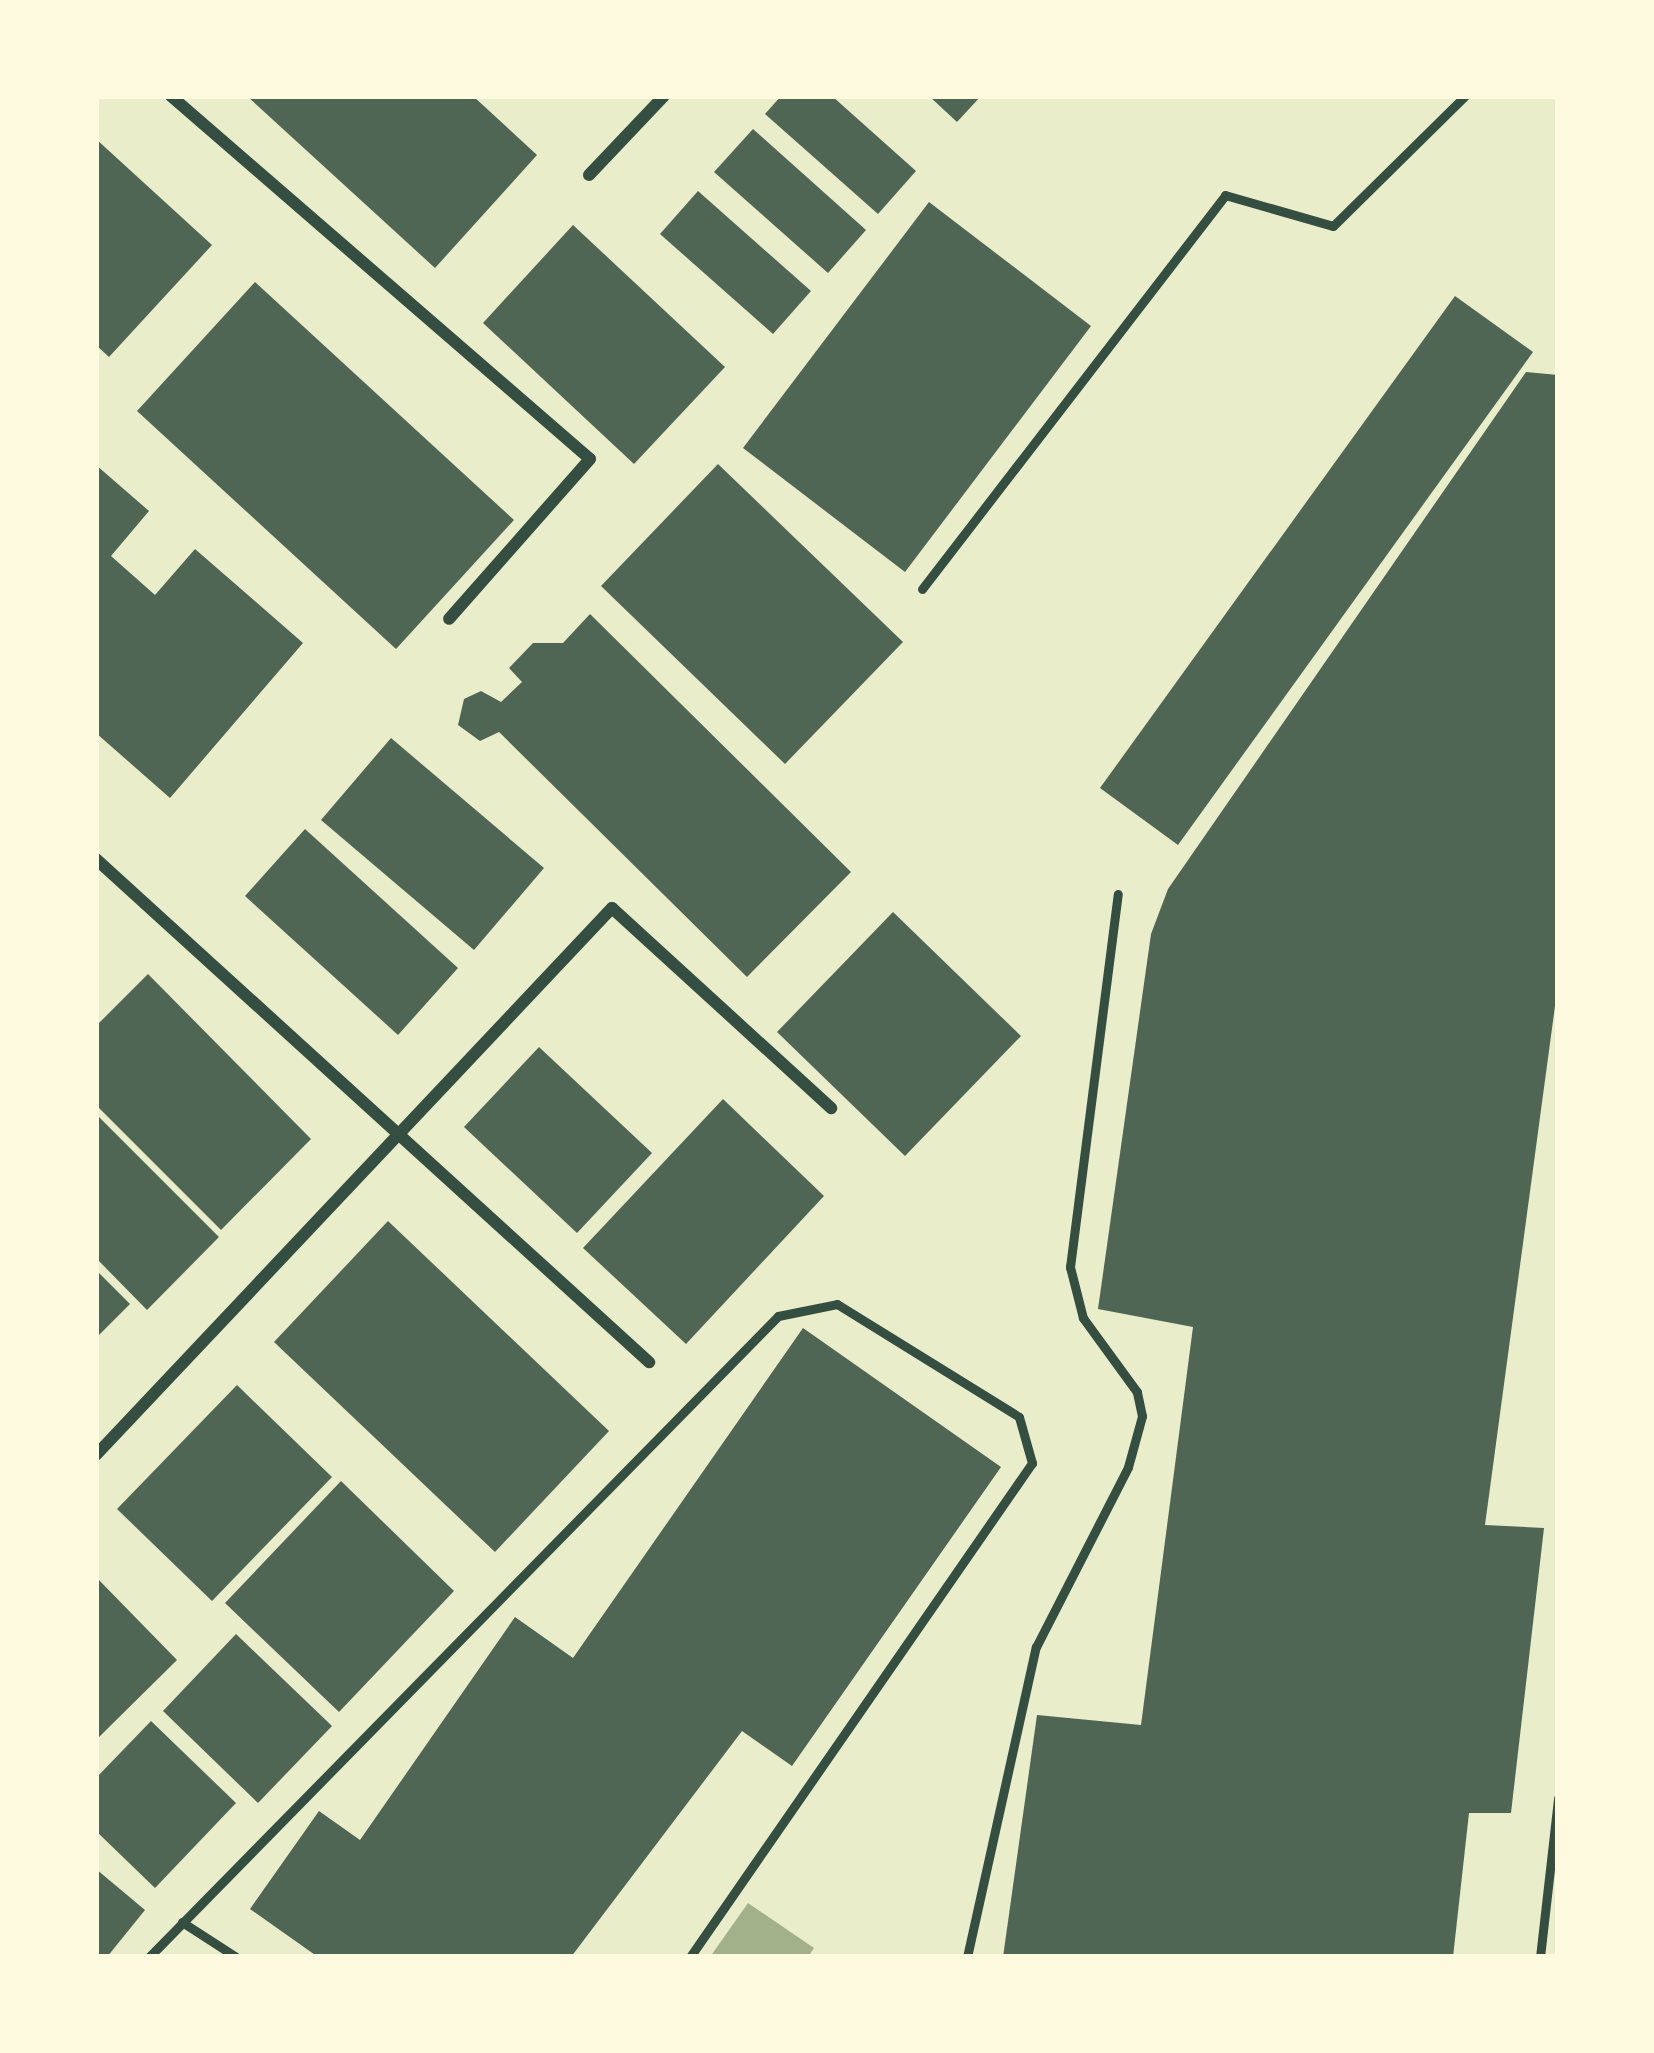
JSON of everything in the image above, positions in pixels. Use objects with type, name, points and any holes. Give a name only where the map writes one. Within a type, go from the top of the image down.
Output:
[{"type":"street","points":[[171,96],[590,459],[448,619]]},
{"type":"street","points":[[589,175],[664,96]]},
{"type":"street","points":[[96,860],[650,1362]]},
{"type":"street","points":[[96,1455],[612,908],[831,1108]]},
{"type":"lane","points":[[922,589],[1226,195],[1333,226],[1465,96]]},
{"type":"lane","points":[[968,1957],[1036,1648],[1128,1467],[1142,1416],[1137,1392],[1083,1318],[1070,1267],[1118,895]]},
{"type":"lane","points":[[149,1957],[778,1316],[836,1304],[1019,1417],[1031,1463],[690,1957]]},
{"type":"lane","points":[[1540,1957],[1558,1798]]},
{"type":"lane","points":[[182,1922],[236,1957]]},
{"type":"shaded area","points":[[748,1903],[814,1948],[808,1957],[710,1957]]},
{"type":"building","points":[[247,96],[473,96],[537,155],[435,268]]},
{"type":"building","points":[[781,96],[832,96],[916,171],[878,214],[765,114]]},
{"type":"building","points":[[929,96],[981,96],[957,122]]},
{"type":"building","points":[[753,129],[866,230],[828,273],[714,172]]},
{"type":"building","points":[[96,139],[212,245],[109,357],[96,345]]},
{"type":"building","points":[[698,191],[811,291],[773,334],[660,234]]},
{"type":"building","points":[[929,202],[1091,326],[905,572],[743,448]]},
{"type":"building","points":[[573,225],[725,367],[634,464],[483,323]]},
{"type":"building","points":[[255,282],[514,520],[396,649],[137,411]]},
{"type":"building","points":[[1455,296],[1533,352],[1178,845],[1100,788]]},
{"type":"building","points":[[1526,372],[1558,375],[1558,984],[1485,1525],[1544,1528],[1511,1813],[1469,1813],[1453,1957],[1003,1957],[1037,1715],[1141,1725],[1193,1327],[1098,1309],[1151,934],[1168,889]]},
{"type":"building","points":[[718,464],[903,642],[785,764],[601,586]]},
{"type":"building","points":[[96,465],[149,511],[111,556],[155,595],[195,549],[303,643],[170,798],[96,733]]},
{"type":"building","points":[[590,614],[851,872],[747,977],[499,732],[480,741],[458,725],[464,699],[481,691],[501,702],[522,682],[509,668],[533,643],[563,643]]},
{"type":"building","points":[[391,738],[544,868],[474,950],[321,820]]},
{"type":"building","points":[[305,829],[458,968],[398,1035],[245,896]]},
{"type":"building","points":[[893,912],[1021,1036],[905,1156],[777,1032]]},
{"type":"building","points":[[148,974],[311,1139],[221,1230],[96,1105],[96,1026]]},
{"type":"building","points":[[539,1047],[652,1153],[577,1233],[464,1127]]},
{"type":"building","points":[[723,1099],[824,1196],[686,1344],[583,1248]]},
{"type":"building","points":[[96,1114],[219,1237],[147,1310],[96,1258]]},
{"type":"building","points":[[388,1221],[609,1431],[495,1552],[274,1342]]},
{"type":"building","points":[[96,1270],[130,1304],[96,1338]]},
{"type":"building","points":[[803,1328],[1001,1467],[792,1766],[742,1731],[571,1957],[318,1957],[250,1909],[319,1811],[360,1840],[515,1617],[573,1658]]},
{"type":"building","points":[[237,1385],[332,1477],[212,1601],[117,1509]]},
{"type":"building","points":[[341,1481],[454,1591],[339,1712],[225,1603]]},
{"type":"building","points":[[96,1577],[177,1660],[96,1740]]},
{"type":"building","points":[[236,1634],[332,1726],[258,1803],[163,1711]]},
{"type":"building","points":[[151,1721],[236,1803],[155,1888],[96,1831],[96,1778]]},
{"type":"building","points":[[96,1869],[145,1910],[107,1957],[96,1957]]}]
